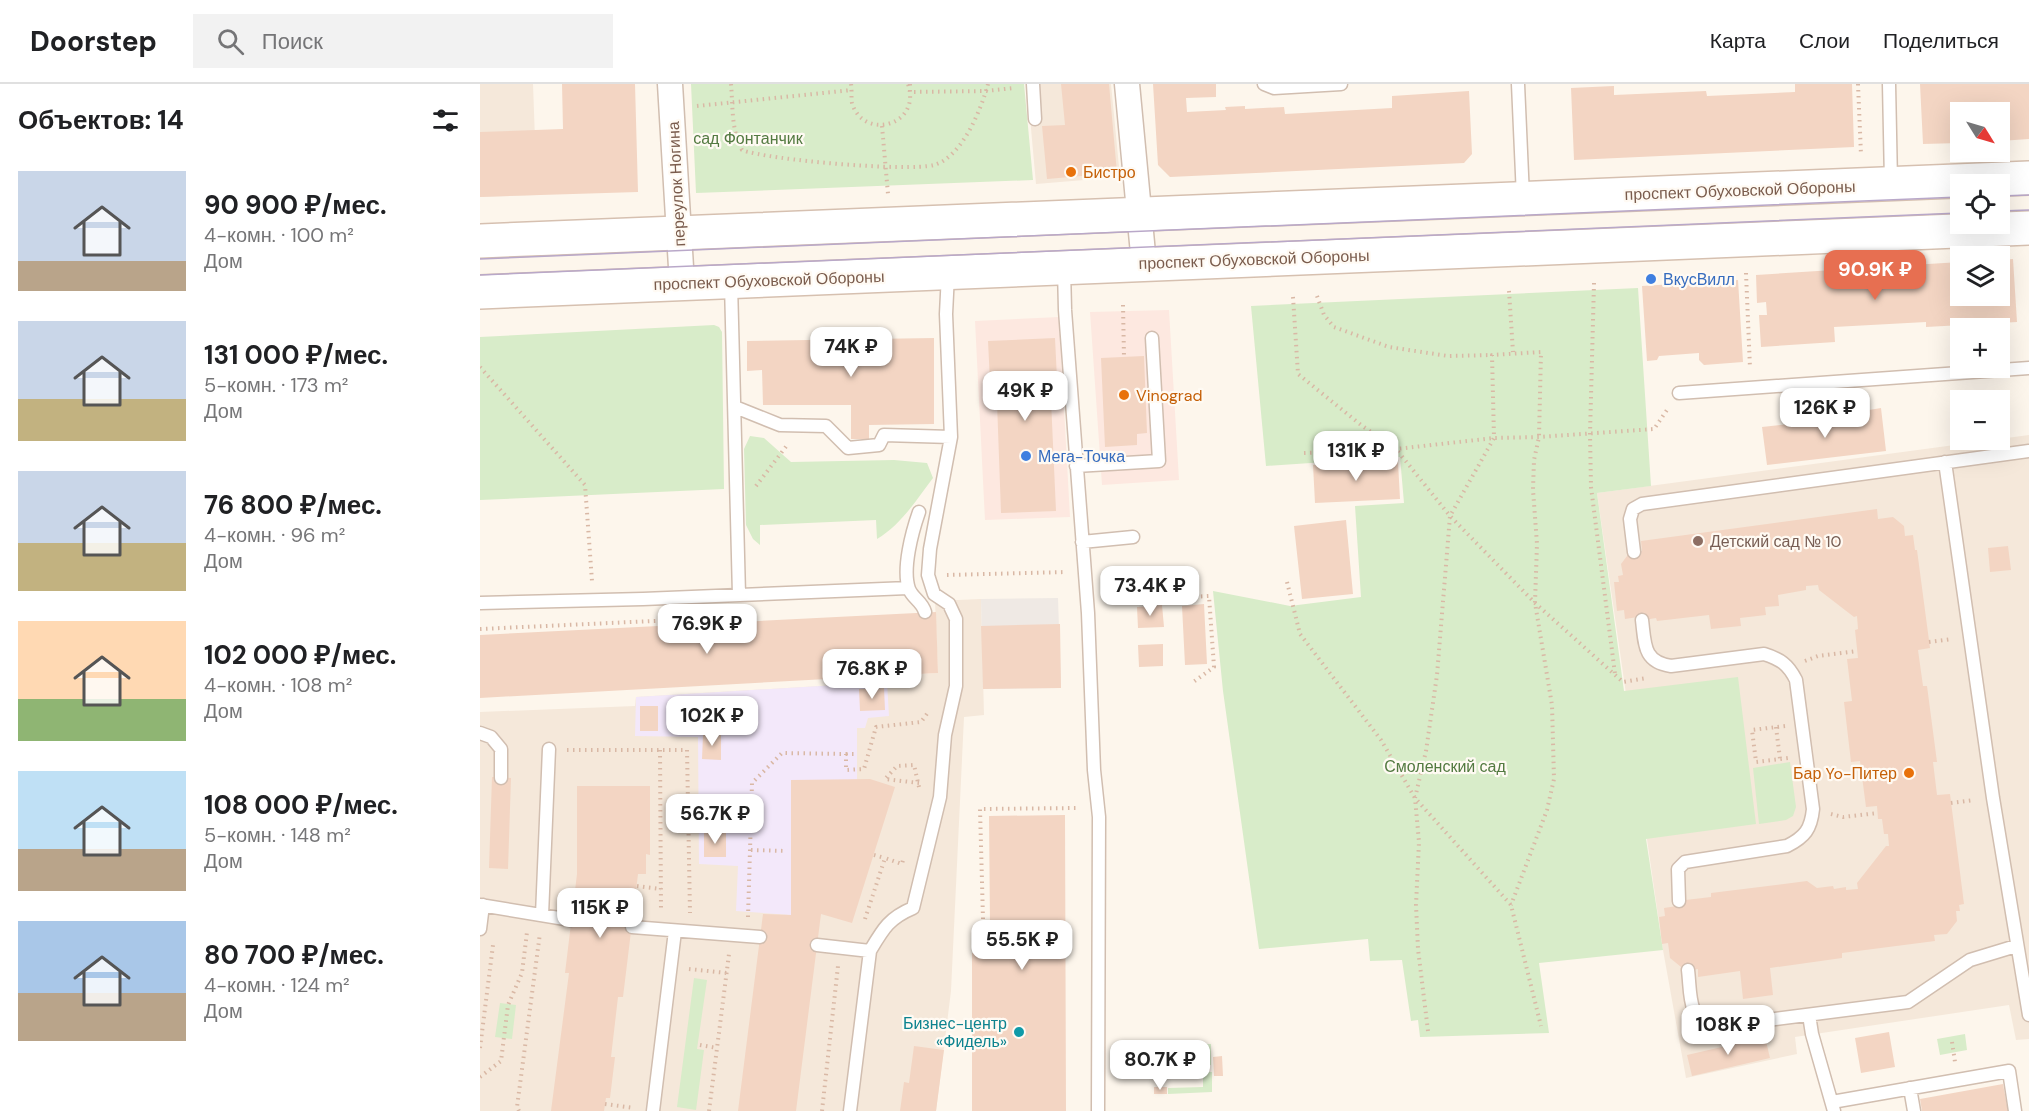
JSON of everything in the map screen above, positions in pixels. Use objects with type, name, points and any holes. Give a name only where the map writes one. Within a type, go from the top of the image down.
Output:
[{"type":"main road","name":"проспект Обуховской Обороны","points":[[480,241],[2029,178]]},
{"type":"main road","name":"проспект Обуховской Обороны","points":[[480,292],[2029,228]]},
{"type":"street","name":"переулок Ногина","points":[[670,84],[682,284]]},
{"type":"street","points":[[1127,84],[1144,264]]},
{"type":"lane","points":[[1264,84],[1274,88],[1341,84]]},
{"type":"lane","points":[[1518,84],[1522,199]]},
{"type":"lane","points":[[1889,84],[1891,183]]},
{"type":"lane","points":[[1033,85],[1035,119]]},
{"type":"lane","points":[[480,231],[480,241]]},
{"type":"lane","points":[[1064,268],[1065,310],[1087,602],[1094,770],[1099,817],[1100,1070],[1098,1111]]},
{"type":"lane","points":[[850,1111],[870,951],[882,930],[896,915],[913,908],[940,797],[945,735],[956,686],[956,620],[949,604],[934,594],[928,575],[930,549],[951,437],[946,314],[948,273]]},
{"type":"lane","points":[[730,281],[739,595]]},
{"type":"lane","points":[[1076,466],[1159,461],[1152,338]]},
{"type":"lane","points":[[1679,393],[2029,368]]},
{"type":"lane","points":[[735,407],[780,425],[826,426],[848,448],[879,445],[884,435],[951,437]]},
{"type":"lane","points":[[1634,552],[1630,519],[1633,509],[1642,504],[2029,451]]},
{"type":"lane","points":[[1945,462],[2016,946],[2029,1016]]},
{"type":"lane","points":[[919,512],[908,549],[908,588],[920,601],[925,612]]},
{"type":"lane","points":[[1082,542],[1133,537]]},
{"type":"lane","points":[[480,603],[908,588]]},
{"type":"lane","points":[[1642,620],[1646,649],[1651,659],[1660,665],[1671,666],[1764,654],[1778,658],[1790,667],[1796,680],[1802,724],[1813,809],[1812,826],[1802,838],[1787,846],[1685,862],[1678,869],[1679,901]]},
{"type":"lane","points":[[480,733],[491,737],[501,749],[501,778]]},
{"type":"lane","points":[[542,915],[549,749]]},
{"type":"lane","points":[[480,929],[482,905],[571,920]]},
{"type":"lane","points":[[632,927],[760,937]]},
{"type":"lane","points":[[652,1111],[675,931]]},
{"type":"lane","points":[[817,945],[870,951]]},
{"type":"lane","points":[[1688,970],[1694,1014],[1702,1023],[1713,1027],[1908,1002],[1970,960],[2016,946]]},
{"type":"lane","points":[[1809,1015],[1812,1034],[1833,1106],[1910,1088],[2009,1071],[2015,1111]]},
{"type":"lane","points":[[1910,1088],[1914,1111]]},
{"type":"path","points":[[732,84],[737,140],[742,150],[763,156],[886,166],[934,165],[953,154],[977,116],[988,84]]},
{"type":"path","points":[[853,84],[852,103],[857,114],[869,123],[882,126],[892,124],[902,117],[908,107],[909,84]]},
{"type":"path","points":[[1858,84],[1861,158]]},
{"type":"path","points":[[910,92],[986,91],[1033,85]]},
{"type":"path","points":[[672,109],[852,90]]},
{"type":"path","points":[[882,126],[888,198]]},
{"type":"path","points":[[1746,273],[1751,388]]},
{"type":"path","points":[[1594,284],[1590,434],[1592,487],[1615,675]]},
{"type":"path","points":[[1509,291],[1513,352]]},
{"type":"path","points":[[1317,296],[1324,315],[1334,327],[1389,346],[1448,356],[1541,352],[1539,437],[1534,460],[1533,489],[1537,544],[1535,603],[1552,705],[1554,779],[1547,810],[1511,905]]},
{"type":"path","points":[[1293,297],[1298,374],[1361,425],[1396,449],[1450,516],[1535,603],[1623,682],[1647,679],[1660,665]]},
{"type":"path","points":[[1123,305],[1124,357]]},
{"type":"path","points":[[1428,1031],[1416,905],[1419,842],[1415,798],[1426,751],[1437,675],[1450,516],[1494,438],[1492,355]]},
{"type":"path","points":[[480,367],[585,485],[593,600]]},
{"type":"path","points":[[1304,453],[1396,449],[1494,438],[1654,429],[1679,393]]},
{"type":"path","points":[[736,505],[751,492],[802,426]]},
{"type":"path","points":[[930,549],[940,549],[945,575],[1084,572]]},
{"type":"path","points":[[1287,582],[1300,634],[1381,740],[1415,798],[1511,905],[1541,1026]]},
{"type":"path","points":[[1087,602],[1209,596],[1214,667],[1192,683]]},
{"type":"path","points":[[480,629],[749,617]]},
{"type":"path","points":[[1790,667],[1818,656],[1857,651]]},
{"type":"path","points":[[846,754],[846,770],[864,769],[876,727],[921,722],[934,705]]},
{"type":"path","points":[[1802,724],[1752,730],[1756,762],[1806,756]]},
{"type":"path","points":[[1776,727],[1780,759]]},
{"type":"path","points":[[549,749],[687,750],[690,932]]},
{"type":"path","points":[[747,936],[752,783],[782,753],[857,754]]},
{"type":"path","points":[[919,783],[885,779],[897,766],[914,765],[919,783],[920,794]]},
{"type":"path","points":[[983,919],[980,809],[1077,808],[1077,820]]},
{"type":"path","points":[[1813,809],[1843,817],[1878,813]]},
{"type":"path","points":[[751,850],[787,851]]},
{"type":"path","points":[[874,855],[885,858]]},
{"type":"path","points":[[637,886],[661,889]]},
{"type":"path","points":[[519,1111],[542,915]]},
{"type":"path","points":[[480,1077],[501,1061],[508,1005],[522,973],[528,926]]},
{"type":"path","points":[[480,1048],[494,934]]},
{"type":"path","points":[[709,1111],[732,935]]},
{"type":"path","points":[[687,978],[688,969],[727,974]]},
{"type":"path","points":[[700,1045],[717,1048]]},
{"type":"path","points":[[1100,1070],[1210,1068]]},
{"type":"path","points":[[605,1104],[637,1108]]},
{"type":"shaded area","points":[[480,84],[533,84],[537,195],[480,197]]},
{"type":"shaded area","points":[[1027,84],[1111,84],[1120,177],[1036,184]]},
{"type":"shaded area","points":[[1169,310],[1179,480],[1102,485],[1090,312]]},
{"type":"shaded area","name":"Мега-Точка","points":[[1059,317],[1070,517],[985,520],[975,321]]},
{"type":"shaded area","points":[[2029,435],[2029,1039],[2016,1040],[2009,1005],[1795,1037],[1797,1054],[1686,1078],[1663,950],[1597,493],[1950,446],[1950,450],[2010,450],[2010,438]]},
{"type":"shaded area","points":[[1058,598],[1061,688],[983,689],[981,599]]},
{"type":"shaded area","points":[[981,599],[984,715],[964,717],[951,991],[936,1111],[480,1111],[480,712],[635,706],[636,697],[887,682],[888,676],[938,673],[935,601]]},
{"type":"shaded area","points":[[887,682],[889,716],[868,718],[865,728],[857,728],[857,780],[791,780],[791,915],[736,911],[738,866],[699,864],[698,737],[635,736],[636,697]]},
{"type":"green space","name":"сад Фонтанчик","points":[[691,84],[1024,84],[1033,180],[696,193]]},
{"type":"green space","name":"Смоленский сад","points":[[1638,288],[1651,486],[1597,493],[1624,691],[1738,677],[1756,824],[1646,839],[1663,950],[1539,963],[1549,1033],[1420,1037],[1418,1020],[1411,1021],[1402,960],[1370,961],[1368,939],[1259,949],[1223,691],[1213,591],[1290,606],[1361,597],[1355,506],[1404,503],[1400,457],[1266,466],[1251,306]]},
{"type":"green space","points":[[714,325],[722,332],[724,489],[480,500],[480,337]]},
{"type":"green space","points":[[750,436],[764,438],[791,462],[894,460],[927,463],[933,478],[894,527],[877,539],[876,520],[760,525],[760,545],[753,539],[746,525],[744,449]]},
{"type":"green space","points":[[1790,762],[1796,807],[1793,816],[1786,820],[1759,824],[1753,768]]},
{"type":"green space","points":[[694,978],[707,980],[697,1049],[704,1050],[696,1110],[677,1107]]},
{"type":"green space","points":[[500,1003],[516,1005],[512,1039],[495,1037]]},
{"type":"green space","points":[[1965,1034],[1967,1050],[1940,1055],[1937,1039]]},
{"type":"green space","points":[[1211,1044],[1211,1065],[1204,1065],[1203,1050],[1170,1051],[1170,1045]]},
{"type":"green space","points":[[1203,1072],[1212,1072],[1212,1092],[1168,1094],[1168,1088],[1203,1087]]},
{"type":"building","points":[[562,84],[635,84],[638,192],[480,197],[480,132],[563,129]]},
{"type":"building","points":[[1061,84],[1109,84],[1117,173],[1047,179],[1042,126],[1065,125]]},
{"type":"building","points":[[1153,84],[1216,84],[1216,97],[1186,98],[1187,112],[1226,110],[1225,107],[1245,106],[1245,109],[1284,107],[1285,114],[1392,108],[1392,96],[1469,91],[1472,154],[1464,163],[1170,177],[1158,165]]},
{"type":"building","points":[[1795,84],[1852,84],[1854,147],[1574,160],[1571,88],[1614,86],[1614,95],[1706,91],[1707,96],[1795,92]]},
{"type":"building","points":[[1920,84],[2029,84],[2029,139],[2010,140],[2010,102],[1950,102],[1950,143],[1923,144]]},
{"type":"building","points":[[2010,259],[2013,259],[2017,322],[2010,322],[2010,318],[1950,318],[1950,326],[1926,327],[1926,322],[1834,327],[1835,342],[1761,347],[1759,315],[1767,315],[1766,302],[1757,303],[1756,275],[1950,263],[1950,306],[2010,306]]},
{"type":"building","points":[[1738,280],[1743,362],[1704,365],[1699,360],[1699,353],[1659,356],[1657,360],[1647,361],[1642,286]]},
{"type":"building","points":[[934,338],[934,424],[869,425],[869,439],[851,439],[851,405],[763,405],[762,370],[747,371],[747,341]]},
{"type":"building","name":"Мега-Точка","points":[[1055,338],[1058,399],[1051,400],[1056,511],[1001,513],[997,402],[991,402],[988,341]]},
{"type":"building","name":"Vinograd","points":[[1144,356],[1147,433],[1137,434],[1137,445],[1105,447],[1101,358]]},
{"type":"building","points":[[1881,408],[1886,451],[1767,465],[1762,427],[1870,415],[1869,410]]},
{"type":"building","points":[[1398,462],[1400,499],[1315,503],[1313,465]]},
{"type":"building","points":[[1877,509],[1878,519],[1893,517],[1904,526],[1905,536],[1913,535],[1915,550],[1917,550],[1930,648],[1918,650],[1923,686],[1927,686],[1937,762],[1933,762],[1937,795],[1950,794],[1964,904],[1959,905],[1960,911],[1956,911],[1957,921],[1947,934],[1934,935],[1935,941],[1842,953],[1842,958],[1770,968],[1773,995],[1743,999],[1740,971],[1698,977],[1698,969],[1686,971],[1670,958],[1668,943],[1662,944],[1659,917],[1665,916],[1664,908],[1677,906],[1677,901],[1711,897],[1711,893],[1807,881],[1817,888],[1833,886],[1834,889],[1846,887],[1846,890],[1858,889],[1857,883],[1886,846],[1889,846],[1888,834],[1884,834],[1882,819],[1878,819],[1877,806],[1866,807],[1860,761],[1851,762],[1844,702],[1852,701],[1847,659],[1858,658],[1855,630],[1858,629],[1857,616],[1854,617],[1819,590],[1818,585],[1806,586],[1806,590],[1778,595],[1779,606],[1765,607],[1766,615],[1740,618],[1741,626],[1711,629],[1709,615],[1638,621],[1638,617],[1625,619],[1624,610],[1617,611],[1614,582],[1619,582],[1618,576],[1623,575],[1621,564],[1630,552],[1642,551],[1641,541]]},
{"type":"building","points":[[1346,520],[1353,594],[1302,599],[1294,526]]},
{"type":"building","points":[[2008,546],[2011,570],[1990,572],[1988,548]]},
{"type":"building","points":[[1204,604],[1207,664],[1185,665],[1182,606]]},
{"type":"building","points":[[1162,605],[1164,627],[1138,628],[1137,607]]},
{"type":"building","points":[[936,612],[938,673],[480,698],[480,635]]},
{"type":"building","points":[[1060,624],[1061,688],[983,689],[981,626]]},
{"type":"building","points":[[1163,644],[1163,666],[1139,667],[1138,645]]},
{"type":"building","points":[[884,688],[885,710],[860,711],[859,689]]},
{"type":"building","points":[[640,706],[658,706],[658,731],[640,731]]},
{"type":"building","points":[[703,735],[721,735],[721,760],[702,759]]},
{"type":"building","points":[[492,777],[511,778],[508,869],[489,868]]},
{"type":"building","points":[[870,779],[895,787],[852,923],[821,914],[796,1111],[738,1111],[763,914],[791,915],[791,780]]},
{"type":"building","points":[[577,786],[650,786],[650,855],[646,854],[646,874],[638,874],[623,997],[618,997],[611,1057],[615,1057],[610,1098],[606,1098],[604,1111],[551,1111],[569,973],[565,973],[577,874]]},
{"type":"building","name":"Бизнес-центр «Фидель»","points":[[1065,815],[1066,1111],[972,1111],[972,953],[975,953],[975,926],[990,926],[989,816]]},
{"type":"building","points":[[704,832],[726,833],[726,857],[704,857]]},
{"type":"building","points":[[1889,1032],[1895,1067],[1861,1073],[1855,1038]]},
{"type":"building","points":[[1765,1037],[1770,1058],[1692,1076],[1687,1055]]},
{"type":"building","points":[[914,1046],[944,1050],[936,1111],[900,1111],[904,1082],[909,1083]]},
{"type":"building","points":[[1156,1046],[1169,1046],[1170,1052],[1156,1053]]},
{"type":"building","points":[[1222,1056],[1223,1076],[1214,1076],[1213,1057]]},
{"type":"building","points":[[2003,1084],[2008,1111],[1922,1111],[1920,1099]]},
{"type":"building","points":[[1154,1087],[1167,1087],[1167,1094],[1154,1094]]},
{"type":"tram line","points":[[2010,196],[2029,195]]},
{"type":"tram line","points":[[480,259],[1950,197]]},
{"type":"tram line","points":[[2010,211],[2029,210]]},
{"type":"tram line","points":[[480,275],[1950,213]]},
{"type":"place","name":"Бистро","points":[[1071,172]]},
{"type":"place","name":"ВкусВилл","points":[[1651,279]]},
{"type":"place","name":"Vinograd","points":[[1124,395]]},
{"type":"place","name":"Мега-Точка","points":[[1026,456]]},
{"type":"place","name":"Детский сад № 10","points":[[1698,541]]},
{"type":"place","name":"Бар Yo-Питер","points":[[1909,773]]},
{"type":"place","name":"Бизнес-центр «Фидель»","points":[[1019,1032]]}]
